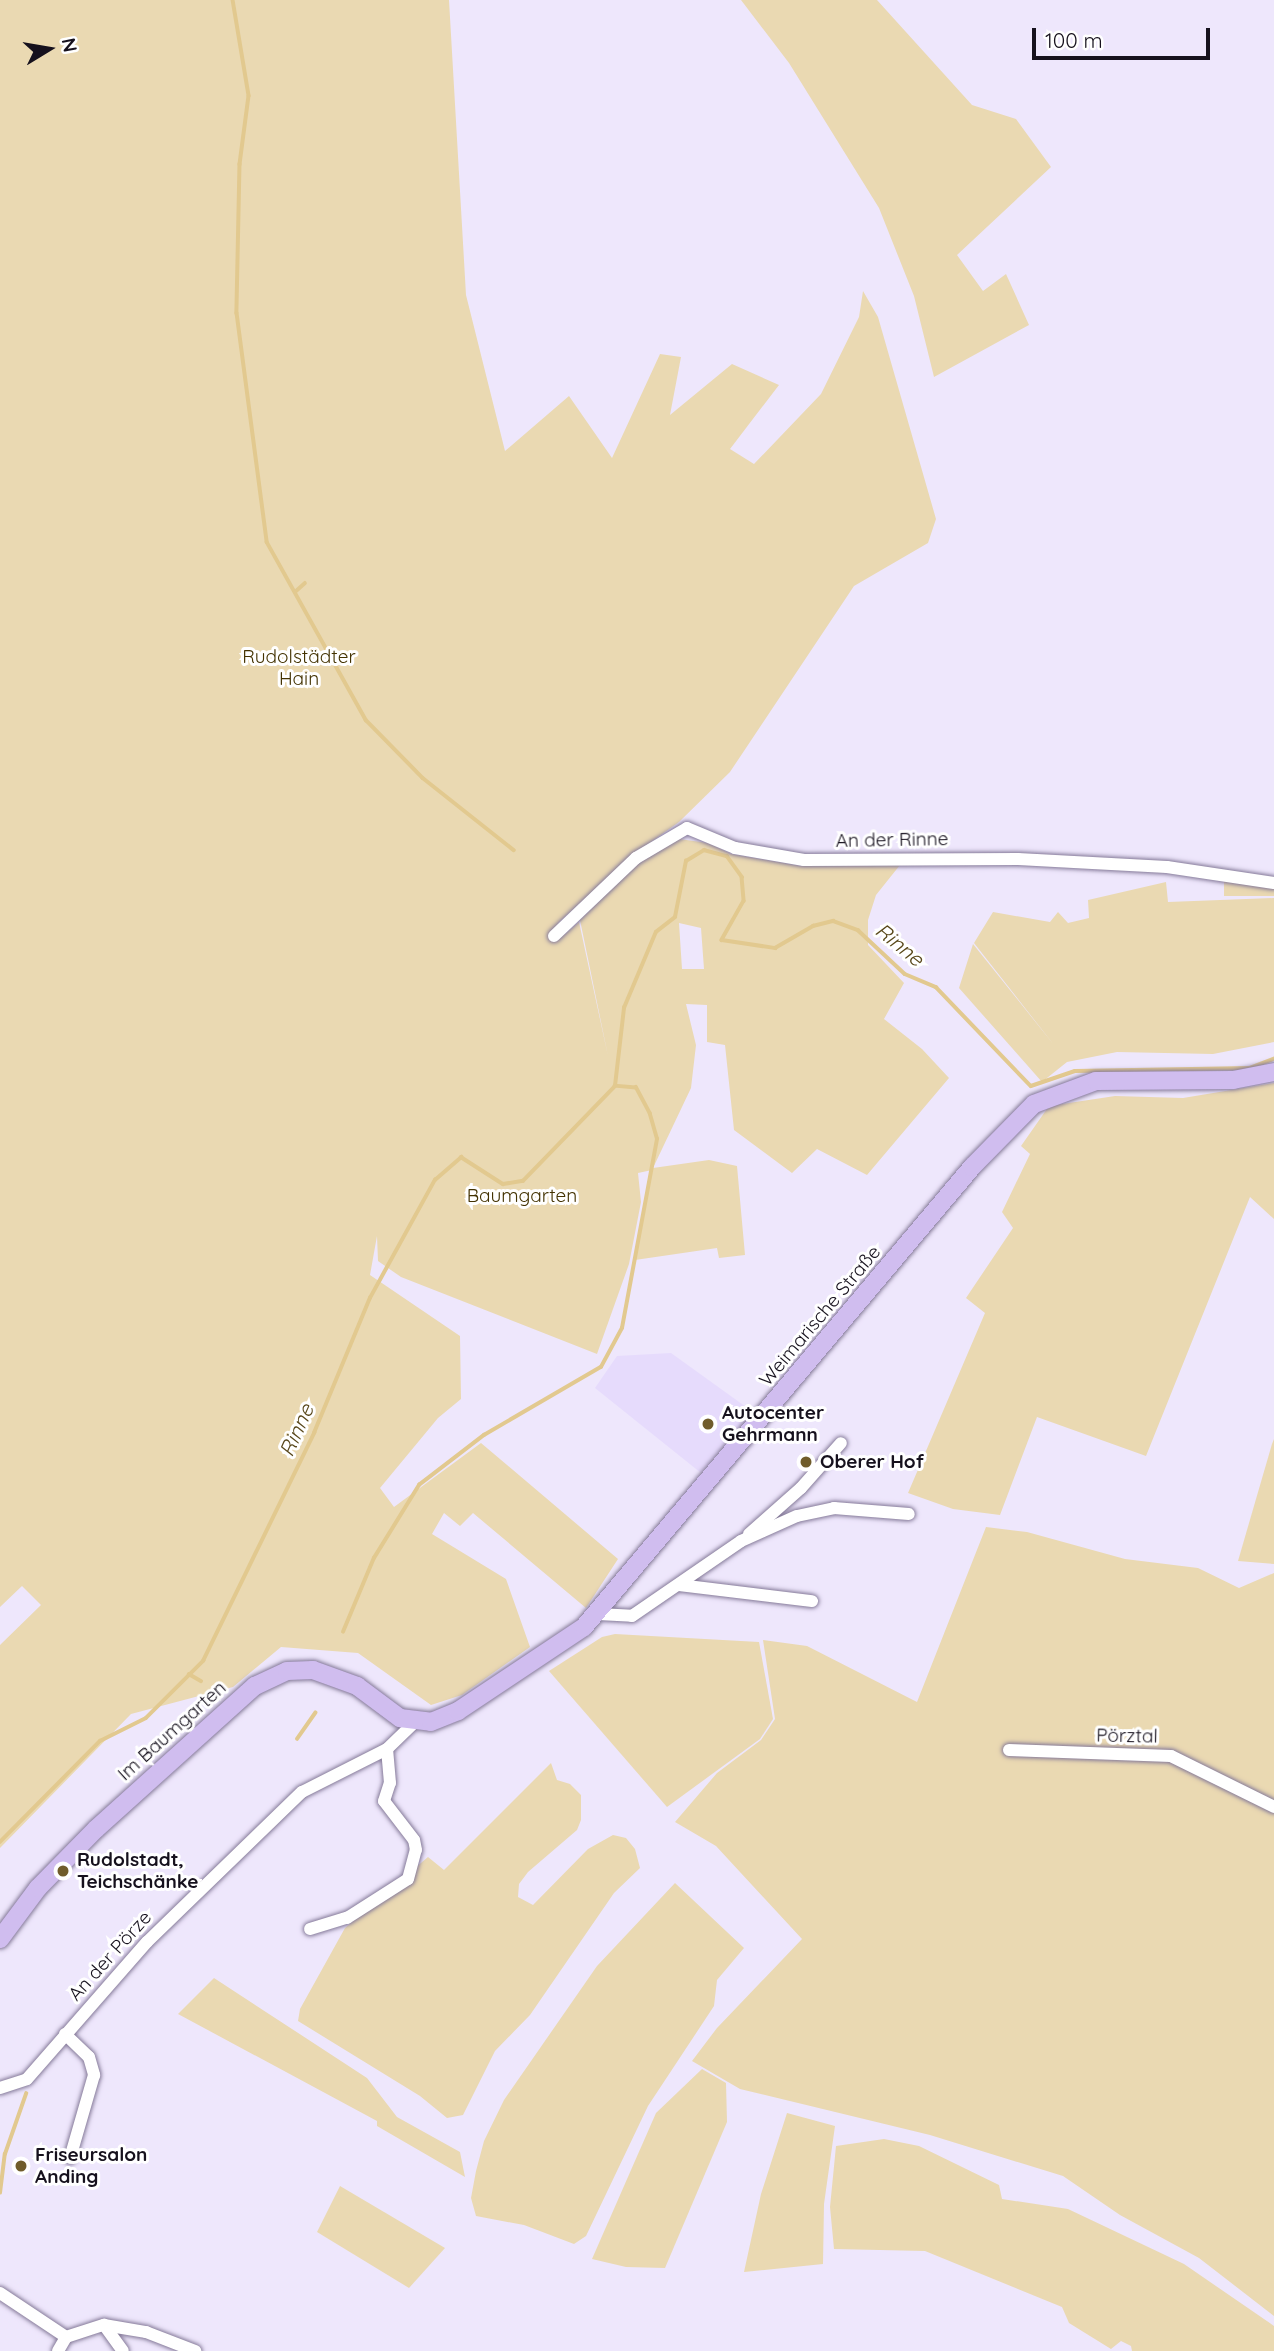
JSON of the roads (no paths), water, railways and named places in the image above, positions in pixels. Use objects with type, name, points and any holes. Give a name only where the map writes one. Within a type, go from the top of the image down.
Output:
[{"type":"main road","name":"Weimarische Straße","points":[[414,1723],[458,1711],[598,1614],[972,1167],[1034,1104],[1097,1081],[1233,1080],[1274,1072]]},
{"type":"main road","name":"Im Baumgarten","points":[[0,1939],[38,1888],[125,1801],[223,1710],[271,1678],[297,1669],[332,1674],[414,1723]]},
{"type":"street","name":"An der Rinne","points":[[554,936],[636,858],[687,828],[735,848],[804,860],[1018,859],[1167,867],[1274,883]]},
{"type":"street","points":[[598,1614],[632,1616],[679,1586],[741,1541],[801,1488],[841,1443]]},
{"type":"street","points":[[741,1541],[797,1516],[834,1508],[909,1514]]},
{"type":"street","points":[[679,1586],[813,1601]]},
{"type":"street","name":"An der Pörze","points":[[0,2088],[27,2079],[147,1942],[302,1792],[387,1749],[414,1723]]},
{"type":"street","points":[[310,1930],[347,1918],[408,1879],[416,1850],[414,1840],[384,1801],[390,1783],[387,1749]]},
{"type":"street","name":"Pörztal","points":[[1009,1750],[1171,1756],[1274,1807]]},
{"type":"street","points":[[65,2034],[89,2057],[94,2075],[70,2158]]},
{"type":"street","points":[[0,2293],[66,2337]]},
{"type":"street","points":[[104,2325],[123,2351]]},
{"type":"street","points":[[58,2351],[66,2337],[104,2325],[146,2332],[195,2351]]},
{"type":"waterway","points":[[233,0],[249,96],[240,164],[237,313],[267,542],[366,720],[423,778],[514,850]]},
{"type":"waterway","points":[[295,592],[305,583]]},
{"type":"waterway","name":"Rinne","points":[[0,1842],[100,1741],[146,1718],[203,1661],[314,1433],[370,1298],[435,1180],[461,1157],[503,1184],[523,1181],[615,1086],[624,1008],[656,932],[675,917],[686,861],[704,850],[727,856],[742,877],[744,901],[722,940],[775,948],[813,926],[833,921],[858,930],[905,974],[936,987],[1031,1086],[1075,1071],[1250,1068],[1274,1059]]},
{"type":"waterway","name":"Rinne","points":[[343,1632],[374,1558],[419,1485],[484,1435],[601,1367],[622,1328],[657,1139],[650,1114],[636,1088],[615,1086]]},
{"type":"waterway","points":[[189,1674],[201,1681]]},
{"type":"waterway","name":"Rinne","points":[[297,1739],[315,1713]]},
{"type":"waterway","name":"Rinne","points":[[0,2193],[5,2154],[26,2094]]},
{"type":"place","name":"Autocenter Gehrmann","points":[[708,1424]]},
{"type":"place","name":"Oberer Hof","points":[[806,1462]]},
{"type":"place","name":"Rudolstadt, Teichschänke","points":[[63,1871]]},
{"type":"place","name":"Friseursalon Anding","points":[[21,2166]]},
{"type":"park label","name":"Rudolstädter Hain","points":[[299,668]]},
{"type":"park label","name":"Baumgarten","points":[[522,1196]]}]
